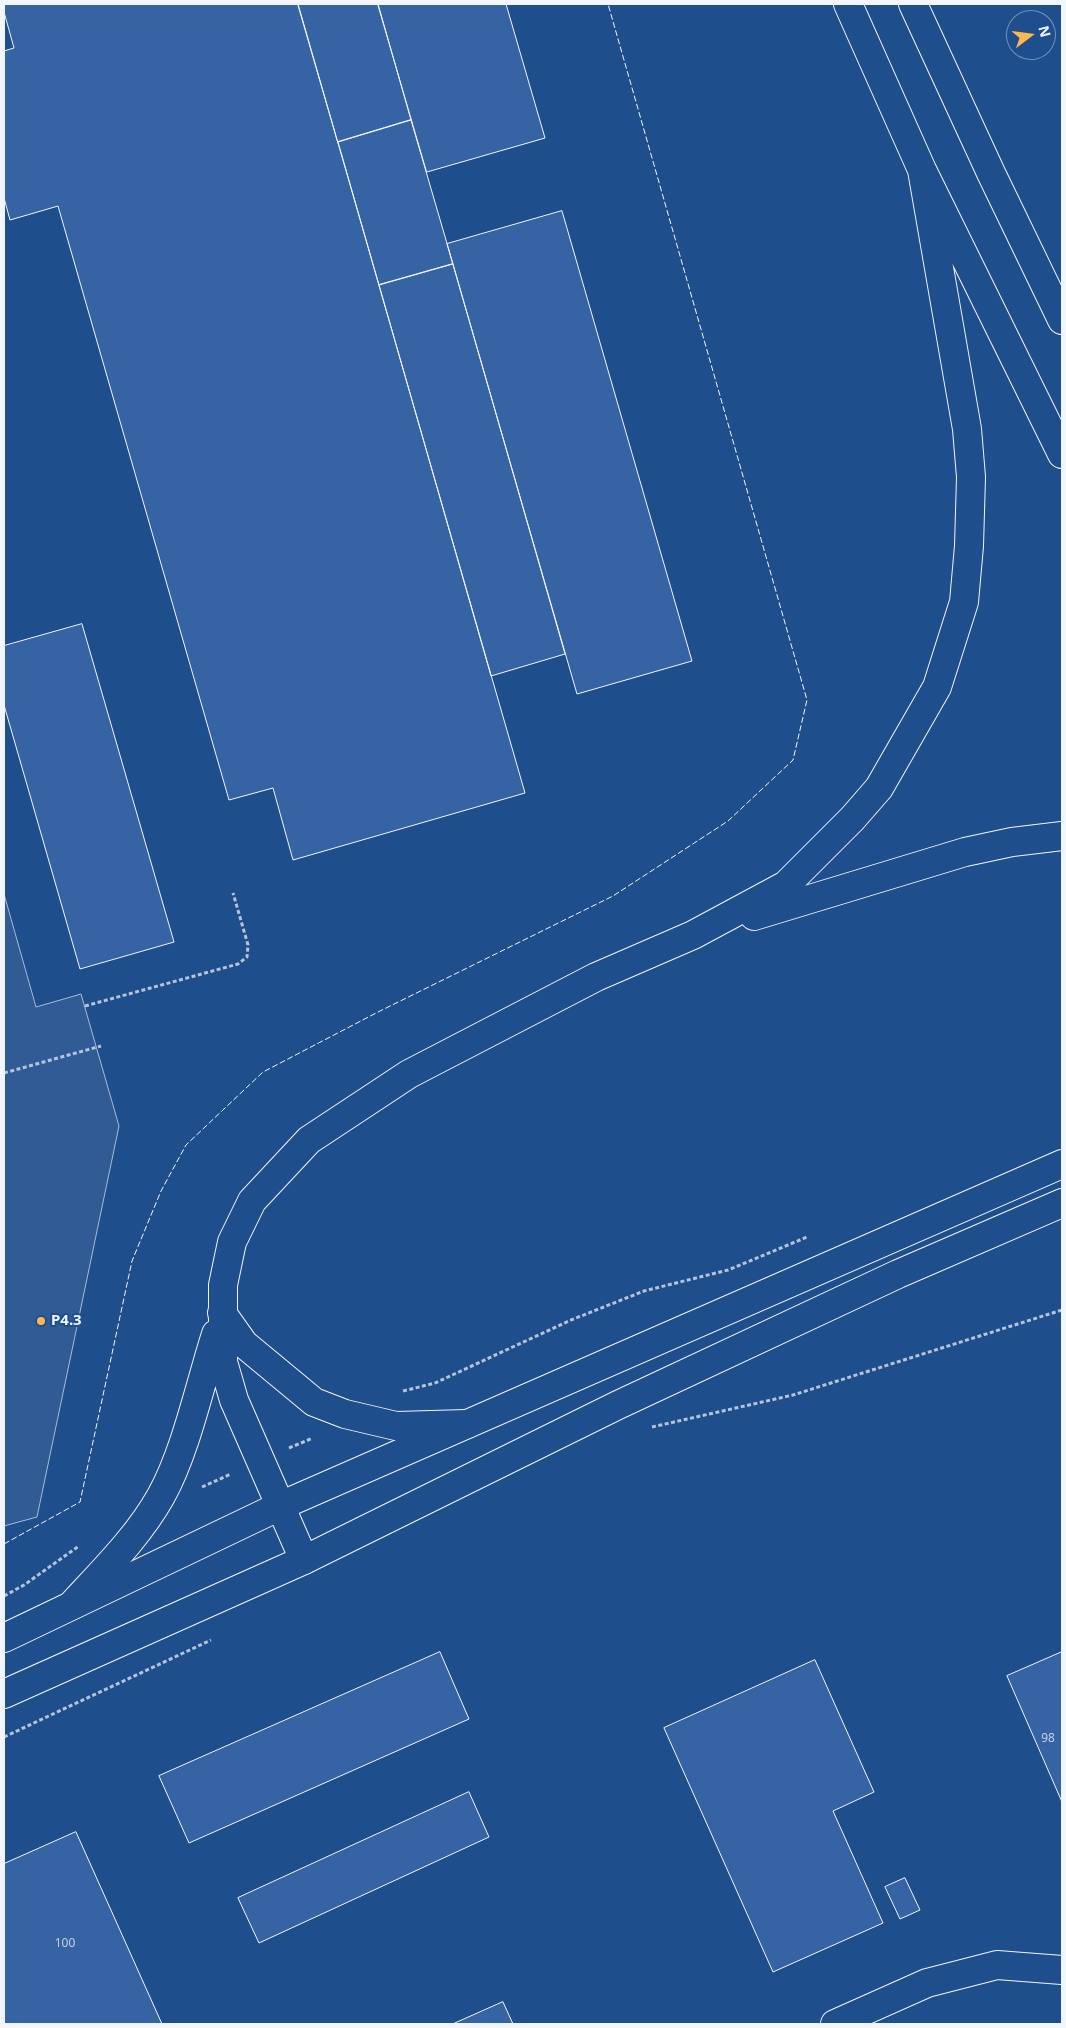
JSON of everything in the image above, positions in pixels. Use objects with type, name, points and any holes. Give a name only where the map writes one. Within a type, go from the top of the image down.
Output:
[{"type":"main road","points":[[848,4],[922,170],[1062,454]]},
{"type":"main road","points":[[914,4],[984,158],[1062,320]]},
{"type":"main road","points":[[304,1560],[234,1400],[223,1362],[223,1285],[232,1242],[252,1201],[309,1140],[409,1074],[596,977],[692,935],[786,885],[852,819],[879,788],[938,687],[964,602],[969,546],[971,477],[967,430],[922,170]]},
{"type":"main road","points":[[692,935],[965,852],[1012,842],[1062,836]]},
{"type":"main road","points":[[4,1638],[280,1506],[1062,1164]]},
{"type":"main road","points":[[4,1694],[304,1560],[627,1401],[898,1274],[1062,1203]]},
{"type":"main road","points":[[222,1313],[244,1344],[314,1402],[345,1414],[396,1426],[467,1424]]},
{"type":"main road","points":[[72,1605],[134,1536],[161,1497],[175,1467],[222,1313]]},
{"type":"main road","points":[[835,2024],[927,1983],[997,1965],[1062,1970]]},
{"type":"path","points":[[85,1006],[238,964],[247,957],[248,945],[233,893]]},
{"type":"path","points":[[4,1073],[101,1046]]},
{"type":"path","points":[[396,1390],[404,1391],[435,1383],[571,1320],[644,1291],[728,1270],[809,1236]]},
{"type":"path","points":[[649,1428],[793,1395],[1062,1310]]},
{"type":"path","points":[[161,1497],[183,1495],[331,1430],[345,1414]]},
{"type":"path","points":[[4,1596],[24,1585],[87,1540]]},
{"type":"shaded area","name":"P4.3","points":[[4,894],[36,1007],[81,994],[119,1126],[37,1517],[4,1526]]},
{"type":"building","points":[[4,4],[298,4],[525,793],[293,860],[273,788],[229,800],[58,206],[10,220],[4,198],[4,51],[14,48],[4,12]]},
{"type":"building","points":[[298,4],[378,4],[411,120],[338,142]]},
{"type":"building","points":[[378,4],[506,4],[545,138],[427,172]]},
{"type":"building","points":[[411,120],[453,264],[379,285],[338,142]]},
{"type":"building","points":[[562,211],[692,661],[577,694],[447,244]]},
{"type":"building","points":[[453,264],[565,654],[491,676],[379,285]]},
{"type":"building","points":[[82,624],[174,942],[80,969],[4,705],[4,646]]},
{"type":"building","points":[[440,1652],[469,1719],[189,1843],[159,1776]]},
{"type":"building","points":[[1062,1652],[1062,1802],[1007,1676]]},
{"type":"building","points":[[815,1660],[874,1792],[833,1811],[883,1923],[773,1972],[664,1728]]},
{"type":"building","points":[[469,1792],[489,1837],[259,1943],[238,1898]]},
{"type":"building","points":[[76,1832],[162,2024],[4,2024],[4,1864]]},
{"type":"building","points":[[905,1878],[920,1910],[900,1919],[885,1887]]},
{"type":"building","points":[[503,2002],[513,2024],[453,2024]]},
{"type":"fence","points":[[4,1544],[80,1502],[132,1261],[161,1191],[186,1145],[263,1072],[378,1012],[613,896],[728,821],[793,760],[807,700],[608,4]]},
{"type":"place","name":"P4.3","points":[[41,1321]]}]
